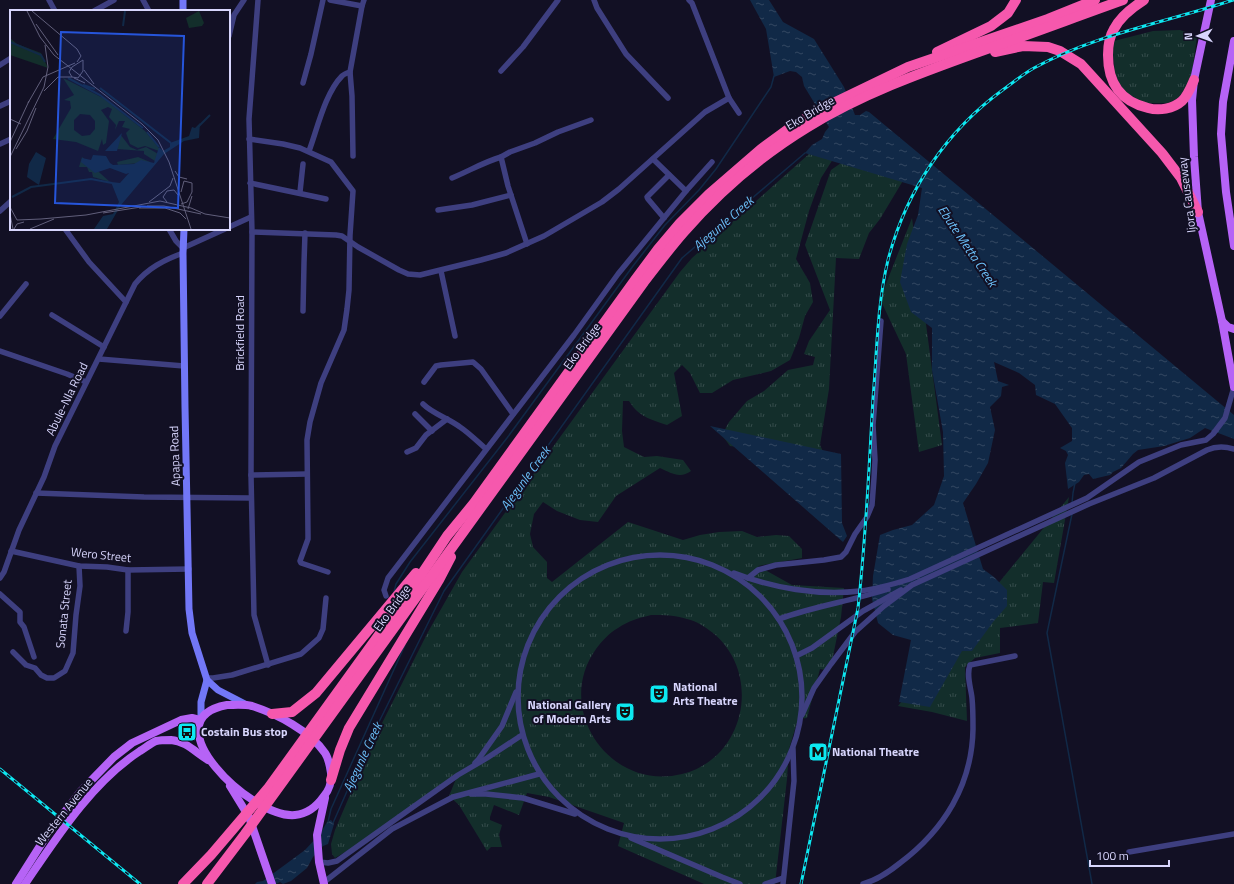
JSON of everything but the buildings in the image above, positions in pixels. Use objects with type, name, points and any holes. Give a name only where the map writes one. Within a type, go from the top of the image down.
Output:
[{"type":"highway","points":[[908,67],[991,26],[1008,13],[1016,0]]},
{"type":"highway","name":"Eko Bridge","points":[[183,884],[211,855],[269,787],[407,596],[447,536],[474,503],[634,280],[680,223],[737,169],[791,127],[823,108],[908,67],[1048,19],[1095,0]]},
{"type":"highway","name":"Eko Bridge","points":[[207,884],[245,834],[644,282],[684,232],[704,212],[754,166],[807,127],[845,106],[938,66],[1123,0]]},
{"type":"highway","points":[[1144,0],[1130,10],[1114,28],[1108,46],[1108,68],[1111,79],[1122,96],[1135,104],[1160,110],[1169,108],[1181,102],[1194,80]]},
{"type":"highway","points":[[938,66],[1023,46],[1048,47],[1060,51],[1092,73],[1162,153],[1181,178],[1198,212]]},
{"type":"highway","points":[[331,780],[340,750],[349,728],[439,580],[466,529]]},
{"type":"highway","points":[[272,714],[292,712],[316,693],[447,536]]},
{"type":"main road","name":"Ijora Causeway","points":[[1211,0],[1194,80],[1192,100],[1192,133],[1198,212],[1222,321],[1234,387]]},
{"type":"main road","points":[[1234,41],[1232,61],[1223,102],[1221,134],[1226,192],[1234,246]]},
{"type":"main road","points":[[1222,321],[1228,327],[1234,329]]},
{"type":"main road","points":[[324,883],[319,862],[317,835],[326,794],[331,780],[330,764],[326,754],[307,735],[272,714],[250,706],[227,704],[219,706],[212,709],[201,719],[198,733],[205,753],[234,787],[252,800],[276,812],[288,816],[299,815],[308,811],[317,805],[326,794]]},
{"type":"main road","name":"Western Avenue","points":[[16,884],[47,835],[81,791],[114,758],[132,744],[181,720],[192,718],[201,719]]},
{"type":"main road","name":"Western Avenue","points":[[25,884],[89,797],[119,767],[156,741],[172,740],[186,744],[212,763]]},
{"type":"main road","points":[[225,777],[249,817],[272,884]]},
{"type":"street","points":[[49,0],[54,10]]},
{"type":"street","points":[[96,10],[114,0]]},
{"type":"street","points":[[143,0],[148,10]]},
{"type":"street","points":[[230,32],[234,15],[244,0]]},
{"type":"street","name":"Brickfield Road","points":[[258,0],[249,119],[252,232],[251,498],[254,615],[268,665]]},
{"type":"street","points":[[303,83],[323,0]]},
{"type":"street","points":[[330,0],[363,3],[350,72],[353,156]]},
{"type":"street","points":[[501,72],[523,47],[558,0]]},
{"type":"street","points":[[594,0],[597,8],[626,54],[668,98]]},
{"type":"street","points":[[689,0],[692,3],[730,98],[739,113]]},
{"type":"street","points":[[0,64],[10,59]]},
{"type":"street","points":[[309,151],[333,88],[342,75],[350,72]]},
{"type":"street","points":[[252,232],[332,234],[342,236],[399,270],[408,274],[420,275],[441,271],[506,253],[558,228],[602,202],[619,189],[705,112],[730,98]]},
{"type":"street","points":[[0,106],[10,101]]},
{"type":"street","points":[[452,178],[486,162],[591,120]]},
{"type":"street","points":[[0,144],[10,139]]},
{"type":"street","points":[[250,139],[283,144],[309,151],[331,162],[352,188],[348,296],[344,330],[321,382],[310,422],[307,440],[308,539],[300,561],[301,563],[328,572]]},
{"type":"street","points":[[501,157],[511,195],[527,244]]},
{"type":"street","points":[[653,159],[686,191]]},
{"type":"street","points":[[386,596],[384,590],[388,578],[514,414],[618,274],[686,191],[712,162]]},
{"type":"street","points":[[300,192],[303,164]]},
{"type":"street","points":[[664,218],[647,198],[669,175]]},
{"type":"street","points":[[250,183],[300,192],[326,199]]},
{"type":"street","points":[[438,210],[472,205],[511,195]]},
{"type":"street","points":[[0,211],[10,202]]},
{"type":"street","points":[[230,227],[251,217]]},
{"type":"street","points":[[66,230],[89,262],[126,302]]},
{"type":"street","points":[[170,230],[183,251]]},
{"type":"street","name":"Apapa Road","points":[[184,230],[184,366],[190,569],[189,593],[192,630],[198,654],[207,679]]},
{"type":"street","name":"Abule-Nla Road","points":[[0,578],[4,572],[11,551],[44,477],[55,446],[136,284],[146,272],[161,262],[223,230]]},
{"type":"street","points":[[304,311],[304,263],[306,233]]},
{"type":"street","points":[[441,271],[455,336]]},
{"type":"street","points":[[0,316],[26,284]]},
{"type":"street","points":[[52,315],[104,347]]},
{"type":"street","points":[[748,578],[758,570],[776,565],[841,557],[846,552],[855,534],[867,518],[872,505],[874,478],[875,460],[873,425],[881,321]]},
{"type":"street","points":[[0,351],[86,382]]},
{"type":"street","points":[[99,359],[184,366]]},
{"type":"street","points":[[424,382],[436,366],[473,362],[481,369],[514,414]]},
{"type":"street","points":[[1088,501],[1139,462],[1181,445],[1206,440],[1210,437],[1225,418],[1234,387]]},
{"type":"street","points":[[423,404],[429,410],[460,426],[486,449]]},
{"type":"street","points":[[415,414],[432,431]]},
{"type":"street","points":[[407,452],[416,448],[426,435],[447,419]]},
{"type":"street","points":[[796,656],[812,648],[863,611],[911,582],[1088,501],[1154,478],[1207,450],[1223,446],[1234,449]]},
{"type":"street","points":[[251,475],[307,474]]},
{"type":"street","points":[[36,493],[251,498]]},
{"type":"street","name":"Wero Street","points":[[11,551],[79,566],[107,567],[128,570],[190,569]]},
{"type":"street","points":[[740,884],[627,836],[595,825],[578,814],[557,797],[539,774],[522,735],[518,712],[518,688],[522,661],[529,642],[545,612],[563,592],[577,580],[609,563],[641,555],[672,554],[699,559],[748,578],[784,588],[860,594]]},
{"type":"street","name":"Sonata Street","points":[[13,652],[26,665],[34,668],[41,675],[47,678],[54,678],[64,671],[73,653],[80,586],[79,566]]},
{"type":"street","points":[[627,836],[674,838],[722,826],[742,814],[753,805],[778,778],[793,749],[800,719],[802,698],[796,656],[786,631],[779,619],[755,590],[724,569]]},
{"type":"street","points":[[126,631],[128,612],[128,570]]},
{"type":"street","points":[[779,619],[800,611],[886,586],[911,582]]},
{"type":"street","points":[[800,719],[814,688],[856,632],[867,620],[911,582]]},
{"type":"street","points":[[0,594],[20,612],[20,622],[24,627],[34,658]]},
{"type":"street","points":[[207,679],[232,675],[301,654],[319,638],[322,629],[326,598]]},
{"type":"street","points":[[863,884],[888,872],[931,837],[956,800],[971,752],[973,710],[968,670],[970,665],[1015,656]]},
{"type":"street","points":[[207,679],[218,690],[250,706]]},
{"type":"street","points":[[201,719],[202,697],[207,679]]},
{"type":"street","points":[[319,862],[337,861],[478,760],[502,726],[518,688]]},
{"type":"street","points":[[458,775],[522,735]]},
{"type":"street","points":[[765,884],[783,881],[794,781],[793,749]]},
{"type":"street","points":[[324,883],[392,829],[453,797],[539,774]]},
{"type":"street","points":[[462,794],[486,794],[523,798],[578,814]]},
{"type":"street","points":[[1129,852],[1234,834]]},
{"type":"street","points":[[365,840],[369,847]]},
{"type":"green space","points":[[1180,30],[1197,36],[1192,74],[1185,89],[1178,98],[1168,103],[1144,103],[1122,90],[1115,73],[1113,53],[1114,41],[1153,31]]},
{"type":"green space","points":[[809,154],[835,156],[821,178],[809,211],[796,259],[810,283],[813,302],[805,316],[799,338],[790,360],[771,371],[733,380],[712,393],[700,393],[690,373],[682,365],[674,373],[682,416],[667,425],[645,417],[637,411],[629,401],[623,401],[622,431],[624,447],[644,457],[657,456],[683,460],[691,471],[683,475],[679,475],[660,468],[616,496],[598,522],[580,520],[557,511],[543,502],[534,514],[530,534],[533,547],[547,562],[547,578],[552,582],[628,522],[683,540],[719,532],[742,531],[757,537],[776,535],[789,536],[802,549],[802,558],[758,566],[792,585],[844,588],[841,617],[830,671],[820,669],[807,718],[798,719],[789,749],[775,884],[704,884],[618,846],[624,823],[549,797],[527,793],[519,815],[494,805],[490,820],[502,825],[499,835],[502,847],[491,847],[487,851],[459,805],[449,796],[458,774],[357,845],[335,858],[332,854],[331,844],[335,830],[373,741],[428,632],[462,572],[680,272],[692,258]],"holes":[[[651,615],[674,616],[701,624],[713,633],[729,650],[738,670],[742,692],[740,713],[733,734],[720,751],[703,765],[682,774],[656,776],[632,770],[612,758],[596,741],[585,720],[581,696],[584,672],[596,649],[612,632],[626,623]]]},
{"type":"green space","points":[[841,163],[904,179],[880,219],[869,233],[859,259],[836,258],[829,389],[820,445],[826,458],[730,446],[722,435],[729,422],[747,401],[764,391],[788,370],[813,365],[815,357],[804,354],[809,341],[830,310],[805,245],[831,170]]},
{"type":"green space","points":[[912,218],[942,445],[919,452],[906,354],[880,299]]},
{"type":"green space","points":[[1069,497],[1054,583],[1043,582],[1038,623],[1000,628],[1000,653],[975,658],[965,667],[967,721],[932,712],[898,706]]},
{"type":"water","name":"Ebute Metta Creek","points":[[750,0],[769,0],[783,22],[814,39],[844,87],[855,115],[860,115],[866,111],[869,112],[1234,415],[1234,439],[1205,428],[1190,438],[1164,446],[1138,450],[1121,468],[1110,475],[1093,479],[1089,474],[1084,475],[1079,482],[1068,489],[1065,463],[1068,455],[1066,451],[1060,448],[1072,441],[1072,428],[1055,404],[1036,395],[1035,385],[1019,373],[994,362],[998,381],[1009,385],[1002,387],[1001,396],[990,407],[995,430],[988,463],[963,503],[983,569],[994,577],[1007,590],[1007,606],[993,622],[972,651],[962,651],[930,707],[899,702],[911,640],[893,635],[878,623],[872,599],[873,576],[880,535],[912,525],[934,505],[944,476],[943,432],[932,370],[932,328],[911,312],[900,282],[907,244],[918,215],[922,188],[805,153],[812,145],[822,139],[829,127],[804,86],[802,77],[796,72],[790,71],[774,77],[766,29]]},
{"type":"water","points":[[710,426],[841,454],[842,523],[847,536],[843,542]]},
{"type":"water","points":[[331,820],[334,824],[328,844],[323,846],[313,857],[307,868],[291,881],[283,884],[280,882],[276,884],[255,884],[263,881],[305,850],[320,834],[327,822]]},
{"type":"waterway","points":[[394,592],[396,584],[410,562],[507,438],[633,266],[665,225],[699,190],[716,169],[771,87],[774,76]]},
{"type":"waterway","name":"Ajegunle Creek","points":[[333,823],[367,746],[444,591],[682,258],[805,153]]},
{"type":"waterway","points":[[1072,503],[1075,483]]},
{"type":"waterway","points":[[1072,514],[1047,633],[1092,884]]},
{"type":"waterway","points":[[328,822],[331,809],[405,645]]},
{"type":"railway","points":[[801,884],[858,608],[865,529],[879,311],[884,277],[896,235],[917,187],[931,164],[964,124],[1004,89],[1034,68],[1058,56],[1107,37],[1233,0]]},
{"type":"railway","points":[[0,769],[140,884]]},
{"type":"place","name":"National Arts Theatre","points":[[659,694]]},
{"type":"place","name":"National Gallery of Modern Arts","points":[[625,712]]},
{"type":"place","name":"Costain Bus stop","points":[[187,732]]},
{"type":"place","name":"National Theatre","points":[[818,752]]}]
